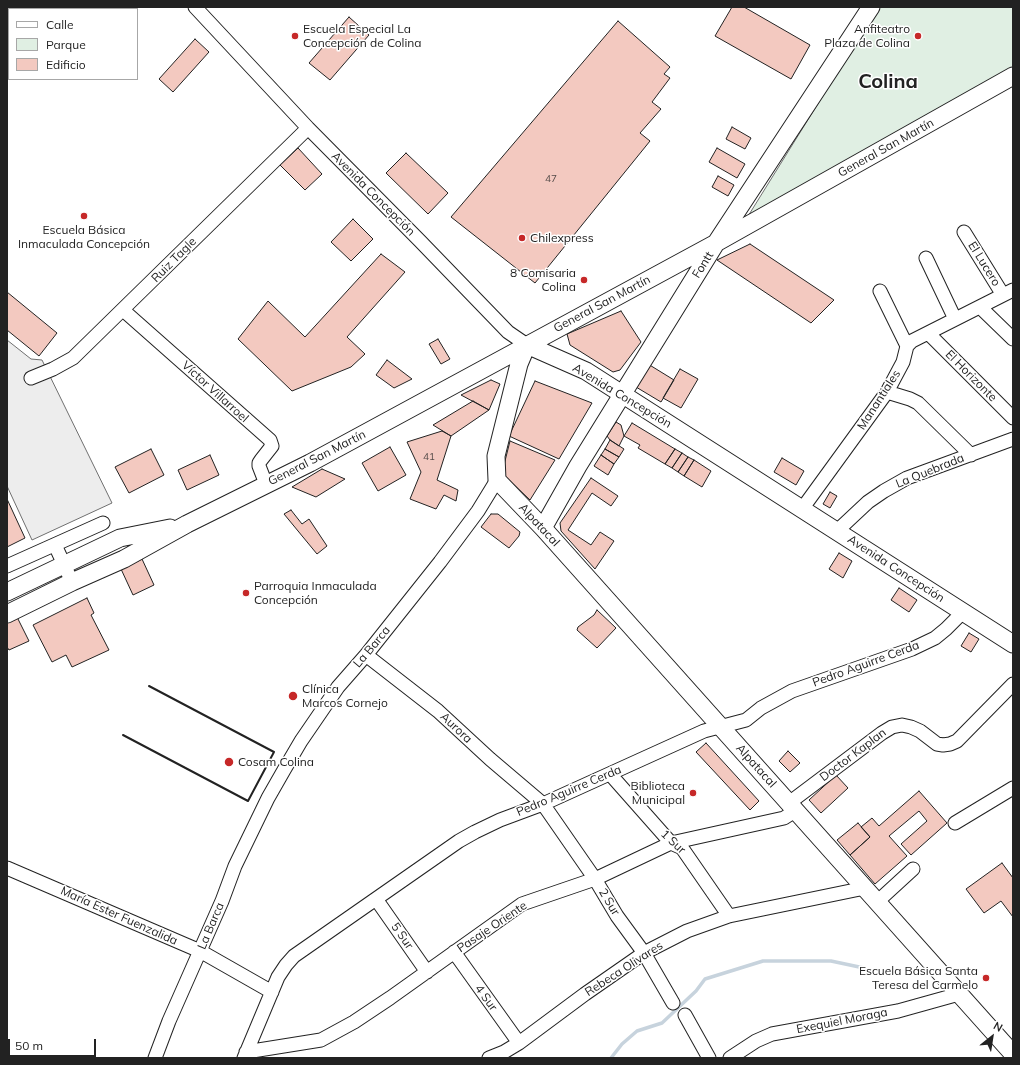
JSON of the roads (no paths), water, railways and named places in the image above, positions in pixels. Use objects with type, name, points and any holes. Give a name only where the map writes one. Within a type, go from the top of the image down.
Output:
[{"type":"main road","name":"Fontt","points":[[543,528],[578,466],[716,243],[871,7]]},
{"type":"main road","name":"General San Martín","points":[[7,614],[72,582],[124,559],[187,524],[310,463],[716,243],[1013,76]]},
{"type":"main road","name":"Avenida Concepción","points":[[527,345],[586,371],[963,612],[1011,639]]},
{"type":"main road","points":[[497,480],[496,456],[519,364],[527,345]]},
{"type":"main road","name":"Alpatacal","points":[[497,480],[543,528],[1013,1054]]},
{"type":"main road","name":"General San Martín","points":[[7,592],[120,538],[187,524]]},
{"type":"street","name":"Avenida Concepción","points":[[194,7],[308,128],[420,240],[508,332],[527,345]]},
{"type":"street","name":"Ruiz Tagle","points":[[31,378],[73,358],[308,128]]},
{"type":"street","name":"El Lucero","points":[[964,232],[1008,293]]},
{"type":"street","points":[[926,258],[955,319]]},
{"type":"street","points":[[880,291],[907,346],[912,341],[1008,293]]},
{"type":"street","points":[[980,307],[1013,339]]},
{"type":"street","name":"Víctor Villarroel","points":[[123,310],[270,440],[272,446],[259,463],[266,484]]},
{"type":"street","name":"El Horizonte","points":[[928,333],[1013,418]]},
{"type":"street","name":"Manantiales","points":[[802,509],[887,392],[904,362],[907,346]]},
{"type":"street","points":[[887,392],[918,403],[971,455]]},
{"type":"street","name":"La Quebrada","points":[[837,531],[868,502],[884,491],[908,478],[1013,439]]},
{"type":"street","name":"La Barca","points":[[155,1058],[169,1021],[251,832],[284,770],[338,687],[401,612],[478,511],[497,480]]},
{"type":"street","points":[[7,566],[55,546],[103,523]]},
{"type":"street","points":[[55,546],[72,582]]},
{"type":"street","name":"Pedro Aguirre Cerda","points":[[245,1055],[282,971],[294,956],[475,832],[500,820],[543,804],[704,731],[746,720],[761,708],[792,691],[912,649],[935,638],[963,612]]},
{"type":"street","name":"Aurora","points":[[366,655],[438,711],[490,759],[543,804]]},
{"type":"street","name":"Doctor Kaplan","points":[[792,807],[882,732],[892,726],[902,725],[911,727],[920,731],[937,744],[950,744],[957,741],[1013,684]]},
{"type":"street","name":"1 Sur","points":[[610,774],[671,843],[682,848],[729,916]]},
{"type":"street","points":[[955,823],[1013,788]]},
{"type":"street","name":"2 Sur","points":[[543,804],[595,879],[617,916],[644,953],[673,1003]]},
{"type":"street","name":"Pasaje Oriente","points":[[245,1055],[321,1040],[354,1022],[390,998],[522,904],[595,879],[671,843],[784,818],[792,807]]},
{"type":"street","name":"María Ester Fuenzalida","points":[[7,868],[200,952],[272,992]]},
{"type":"street","points":[[877,902],[913,869]]},
{"type":"street","name":"Rebeca Olivares","points":[[489,1058],[504,1052],[519,1043],[585,994],[644,953],[687,931],[729,916],[865,888]]},
{"type":"street","name":"5 Sur","points":[[376,899],[427,972]]},
{"type":"street","name":"4 Sur","points":[[454,952],[519,1043]]},
{"type":"street","name":"Exequiel Moraga","points":[[730,1058],[756,1041],[772,1034],[898,1011],[959,994]]},
{"type":"street","points":[[685,1015],[709,1058]]},
{"type":"street","points":[[1005,1058],[1013,1054]]},
{"type":"waterway","points":[[611,1058],[622,1044],[637,1031],[662,1023],[696,991],[705,979],[763,961],[831,961],[864,968]]},
{"type":"place","name":"Escuela Especial La Concepción de Colina","points":[[295,36]]},
{"type":"place","name":"Anfiteatro Plaza de Colina","points":[[918,36]]},
{"type":"place","name":"Escuela Básica Inmaculada Concepción","points":[[84,216]]},
{"type":"place","name":"Chilexpress","points":[[522,238]]},
{"type":"place","name":"8 Comisaria Colina","points":[[584,280]]},
{"type":"place","name":"Parroquia Inmaculada Concepción","points":[[246,593]]},
{"type":"place","name":"Clínica Marcos Cornejo","points":[[293,696]]},
{"type":"place","name":"Cosam Colina","points":[[229,762]]},
{"type":"place","name":"Biblioteca Municipal","points":[[693,793]]},
{"type":"place","name":"Escuela Básica Santa Teresa del Carmelo","points":[[986,978]]},
{"type":"district","name":"Colina","points":[[888,82]]}]
